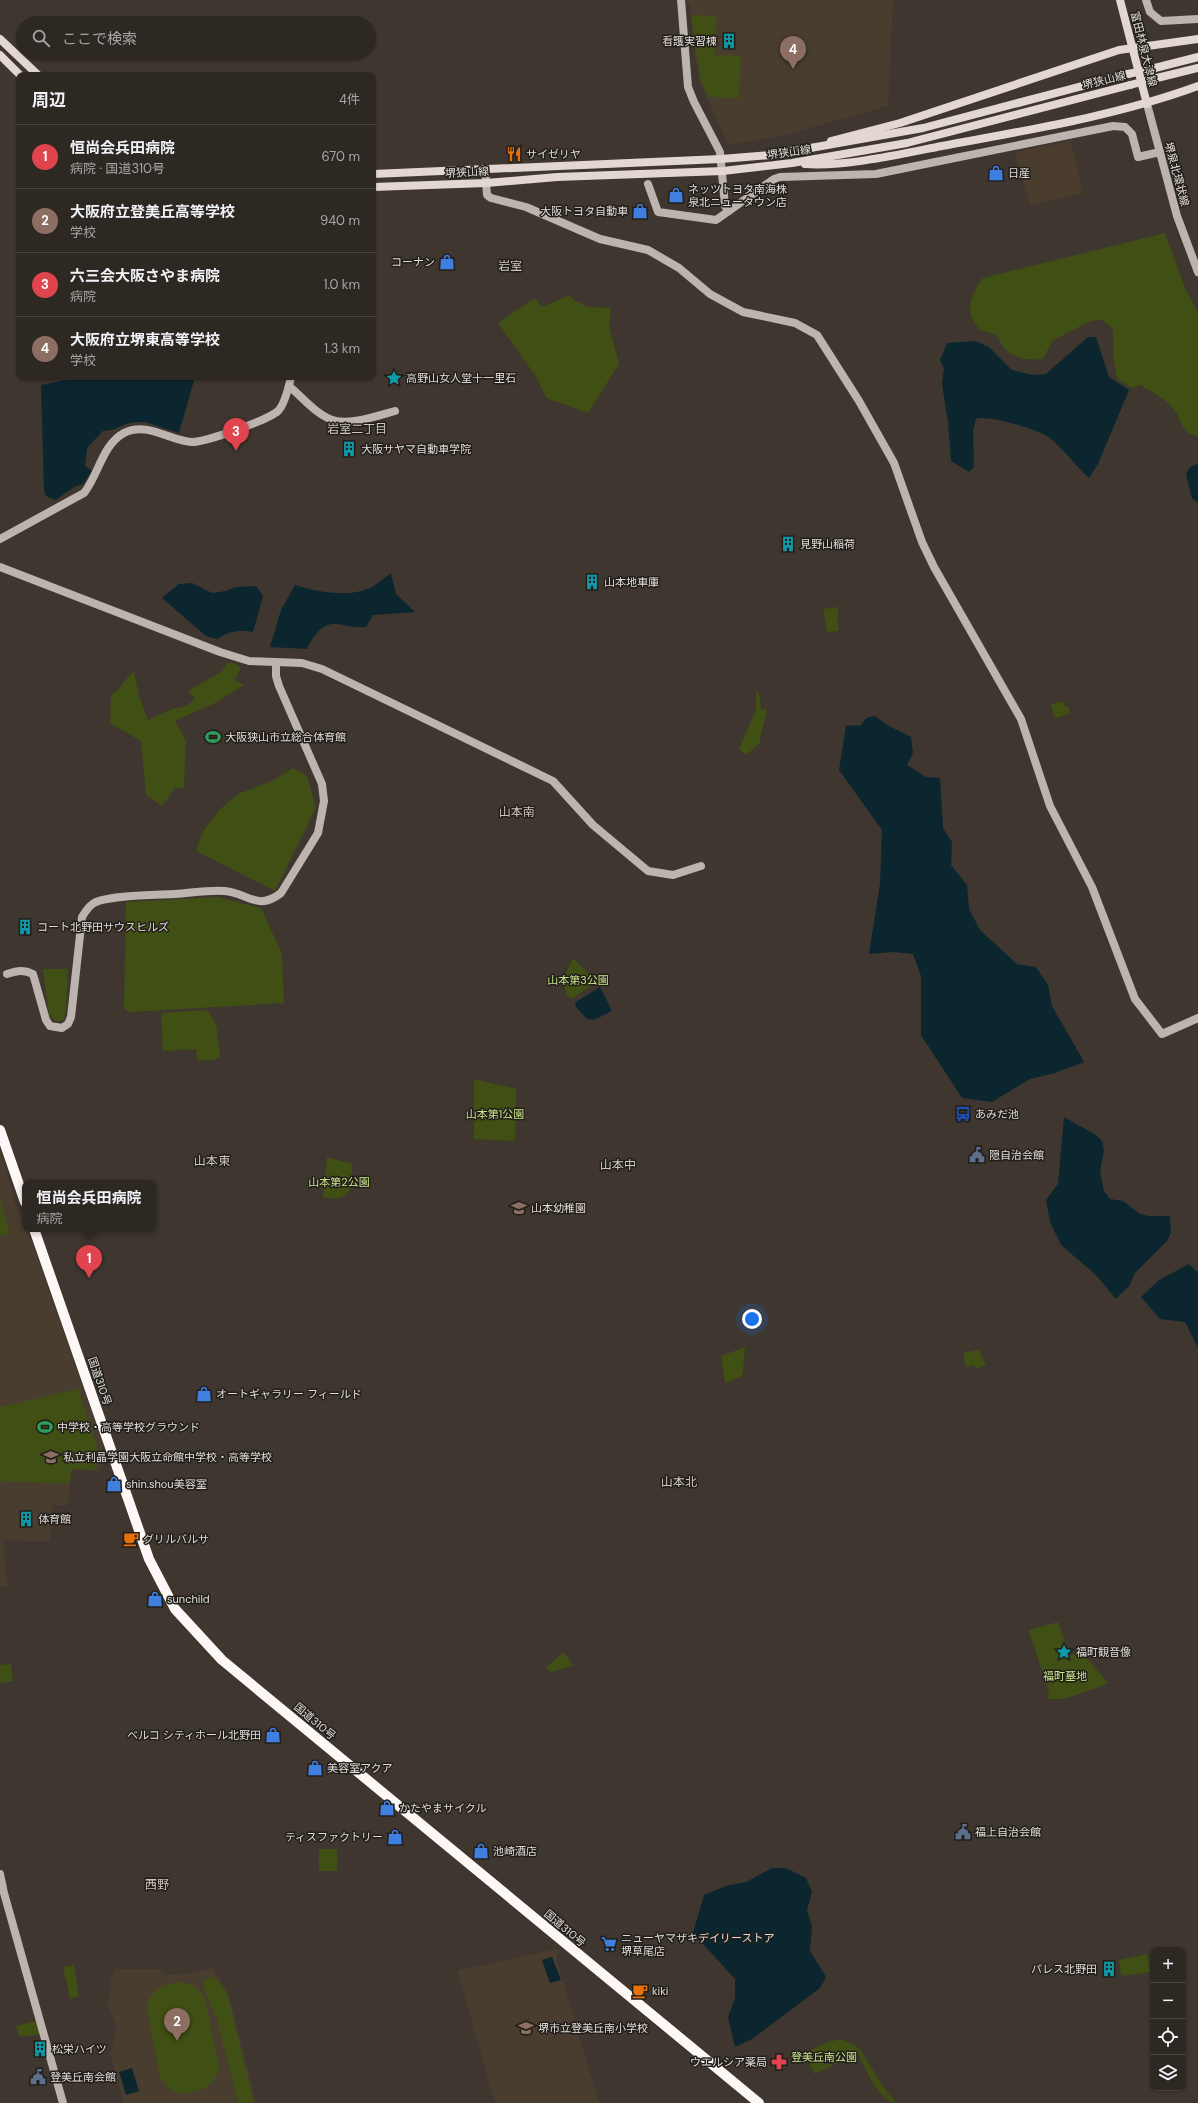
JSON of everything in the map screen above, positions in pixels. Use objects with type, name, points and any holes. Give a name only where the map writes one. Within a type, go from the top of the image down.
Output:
[{"type":"highway","points":[[0,1130],[22,1193]]},
{"type":"highway","name":"国道310号","points":[[35,1232],[148,1559],[175,1609],[228,1665],[759,2103]]},
{"type":"main road","name":"富田林泉大津線","points":[[1120,0],[1147,104]]},
{"type":"main road","points":[[0,39],[16,54]]},
{"type":"main road","points":[[793,151],[900,123],[1119,50],[1198,39]]},
{"type":"main road","points":[[0,56],[17,72]]},
{"type":"main road","name":"堺狭山線","points":[[376,174],[721,159],[793,151],[842,144],[922,128],[1198,57]]},
{"type":"main road","points":[[22,60],[35,72]]},
{"type":"main road","name":"堺狭山線","points":[[376,187],[557,177],[723,171],[792,163],[907,143],[1198,68]]},
{"type":"main road","points":[[792,163],[818,165],[894,155],[1031,130],[1147,104],[1198,86]]},
{"type":"street","points":[[681,0],[688,87],[694,102],[720,152],[723,171],[725,206],[729,211]]},
{"type":"street","points":[[1146,0],[1150,12],[1161,21],[1198,19]]},
{"type":"street","name":"堺泉北環状線","points":[[1147,104],[1177,216],[1198,272]]},
{"type":"street","points":[[648,184],[658,212],[716,220],[774,179],[780,177],[876,174],[1113,126],[1125,127],[1132,134],[1138,157],[1160,152]]},
{"type":"street","points":[[486,170],[487,195],[491,198],[526,207],[600,239],[648,250],[679,268],[710,294],[743,312],[795,323],[817,335],[859,401],[894,463],[922,542],[934,567],[1021,719],[1050,806],[1094,893],[1105,919],[1117,957],[1135,999],[1162,1034],[1198,1018]]},
{"type":"street","points":[[0,539],[84,493],[90,485],[111,443],[126,432],[144,429],[186,441],[200,441],[263,421],[278,410],[290,380]]},
{"type":"street","points":[[289,386],[320,413],[336,421],[356,421],[395,411]]},
{"type":"street","points":[[0,567],[220,652],[248,661],[302,663],[322,669],[553,781],[593,825],[648,871],[673,875],[701,866]]},
{"type":"street","points":[[7,974],[18,970],[27,971],[33,974],[46,1020],[50,1026],[62,1028],[68,1024],[71,1017],[82,917],[87,909],[96,902],[123,898],[226,891],[246,898],[263,901],[274,899],[281,893],[318,832],[324,801],[322,784],[279,686],[276,676],[276,662]]},
{"type":"street","points":[[0,1874],[63,2103]]},
{"type":"shaded area","points":[[686,0],[893,0],[888,106],[785,135],[728,145],[700,82],[695,57],[690,6]]},
{"type":"shaded area","points":[[1071,141],[1083,193],[1030,205],[1015,152]]},
{"type":"shaded area","name":"私立利晶学園大阪立命館中学校・高等学校","points":[[0,1149],[15,1203],[22,1220],[22,1232],[27,1232],[35,1251],[103,1444],[100,1471],[72,1470],[67,1506],[53,1505],[50,1542],[3,1540],[7,1587],[0,1587]]},
{"type":"shaded area","name":"堺市立登美丘南小学校","points":[[557,1949],[561,1951],[556,1957],[599,2103],[495,2103],[458,1973],[460,1970]]},
{"type":"shaded area","points":[[212,1968],[228,1992],[256,2103],[124,2103],[110,2055],[117,2028],[107,2002],[111,1989],[110,1978],[116,1969],[159,1969],[164,1975],[188,1974]]},
{"type":"green space","points":[[691,15],[716,16],[715,55],[741,56],[739,98],[708,97],[701,82]]},
{"type":"green space","points":[[1165,233],[1185,288],[1198,312],[1198,437],[1185,430],[1173,408],[1155,393],[1140,385],[1131,388],[1117,378],[1113,354],[1113,329],[1102,320],[1091,321],[1052,341],[1043,359],[1032,359],[1017,357],[1008,352],[996,336],[981,330],[972,318],[970,304],[975,290],[983,278]]},
{"type":"green space","points":[[570,295],[574,301],[580,302],[587,307],[611,308],[609,326],[619,364],[588,413],[546,398],[537,378],[498,323],[535,298],[542,307]]},
{"type":"green space","points":[[839,607],[837,619],[839,631],[827,632],[823,609]]},
{"type":"green space","points":[[227,663],[233,663],[241,667],[235,680],[244,685],[215,703],[175,721],[186,741],[184,788],[175,788],[162,806],[146,795],[141,741],[110,723],[111,695],[118,690],[134,672],[139,696],[148,720],[172,709],[186,706],[194,700],[194,696],[189,693],[190,690],[222,671]]},
{"type":"green space","points":[[756,692],[759,692],[761,709],[767,710],[759,744],[746,755],[739,749],[756,709]]},
{"type":"green space","points":[[1063,701],[1065,707],[1068,706],[1070,714],[1055,718],[1051,704]]},
{"type":"green space","points":[[293,768],[307,776],[316,808],[275,891],[196,851],[203,831],[220,809],[240,793],[270,782]]},
{"type":"green space","points":[[217,897],[261,908],[282,954],[284,1003],[129,1012],[124,1008],[126,902]]},
{"type":"green space","name":"山本第3公園","points":[[573,958],[597,982],[573,998],[569,998],[566,993],[564,983],[566,973]]},
{"type":"green space","points":[[43,969],[68,969],[66,1011],[64,1020],[56,1022],[49,1015]]},
{"type":"green space","points":[[208,1010],[217,1028],[220,1057],[213,1060],[197,1061],[196,1049],[163,1051],[161,1013]]},
{"type":"green space","name":"山本第1公園","points":[[474,1079],[516,1089],[515,1141],[474,1139]]},
{"type":"green space","name":"山本第2公園","points":[[327,1157],[352,1164],[351,1187],[345,1196],[340,1198],[323,1197]]},
{"type":"green space","points":[[0,1200],[10,1233],[0,1236]]},
{"type":"green space","points":[[745,1347],[743,1373],[741,1377],[725,1383],[721,1356]]},
{"type":"green space","points":[[979,1350],[986,1365],[976,1369],[974,1365],[966,1367],[963,1353]]},
{"type":"green space","name":"中学校・高等学校グラウンド","points":[[78,1389],[97,1446],[95,1470],[72,1469],[69,1484],[0,1481],[0,1407]]},
{"type":"green space","name":"福町墓地","points":[[1058,1622],[1070,1656],[1080,1650],[1108,1683],[1067,1698],[1047,1699],[1049,1691],[1029,1630]]},
{"type":"green space","points":[[564,1652],[574,1666],[550,1672],[546,1667]]},
{"type":"green space","points":[[11,1664],[13,1681],[0,1683],[0,1665]]},
{"type":"green space","points":[[319,1849],[337,1849],[337,1871],[319,1871]]},
{"type":"green space","points":[[1147,1954],[1150,1972],[1121,1976],[1119,1960]]},
{"type":"green space","points":[[74,1965],[79,1996],[70,1999],[63,1967]]},
{"type":"green space","points":[[214,1976],[227,1993],[254,2102],[238,2103],[216,2017],[204,1987],[203,1980]]},
{"type":"green space","points":[[181,1982],[196,1987],[205,1998],[219,2066],[218,2073],[209,2085],[203,2089],[188,2093],[173,2091],[167,2087],[160,2077],[147,2010],[148,2003],[153,1993],[163,1987]]},
{"type":"green space","points":[[36,2021],[40,2034],[19,2037],[16,2026]]},
{"type":"green space","name":"登美丘南公園","points":[[844,2040],[860,2049],[882,2085],[896,2103],[884,2097],[879,2091],[857,2053],[815,2074],[804,2054],[827,2042]]},
{"type":"water","points":[[1088,337],[1096,337],[1109,377],[1129,390],[1098,464],[1089,478],[1057,445],[1042,433],[1001,421],[982,418],[976,419],[973,431],[974,467],[969,472],[951,461],[948,422],[942,384],[944,369],[940,360],[947,343],[975,341],[989,347],[1012,370],[1033,375],[1046,374]]},
{"type":"water","points":[[65,380],[194,380],[179,433],[145,422],[135,422],[112,430],[103,431],[87,448],[85,466],[92,471],[83,484],[76,486],[55,500],[46,496],[44,491],[41,385]]},
{"type":"water","points":[[1198,464],[1198,503],[1192,498],[1186,474],[1190,467]]},
{"type":"water","points":[[391,573],[396,594],[415,612],[373,615],[366,627],[332,624],[322,628],[318,632],[307,649],[270,647],[281,610],[295,585],[323,592],[352,593],[373,587]]},
{"type":"water","points":[[192,583],[212,593],[226,591],[236,587],[256,586],[263,596],[253,632],[234,631],[217,639],[206,636],[162,598],[179,584]]},
{"type":"water","points":[[875,716],[887,725],[911,737],[913,753],[907,765],[926,777],[940,778],[943,828],[952,842],[951,865],[967,885],[969,909],[980,930],[1017,964],[1036,967],[1048,985],[1052,1006],[1084,1062],[1055,1073],[1030,1079],[992,1102],[962,1098],[921,1035],[921,976],[913,954],[893,952],[869,954],[880,884],[882,830],[839,770],[846,726],[861,725],[866,718]]},
{"type":"water","points":[[600,987],[612,1011],[594,1020],[587,1019],[575,1006],[576,1002]]},
{"type":"water","points":[[1064,1117],[1096,1135],[1102,1141],[1104,1150],[1100,1171],[1104,1191],[1110,1199],[1123,1201],[1140,1214],[1149,1216],[1170,1216],[1171,1233],[1167,1241],[1135,1273],[1129,1286],[1116,1299],[1096,1275],[1061,1245],[1050,1222],[1046,1200],[1058,1184]]},
{"type":"water","points":[[1189,1264],[1198,1273],[1198,1348],[1185,1322],[1160,1319],[1141,1297],[1159,1280]]},
{"type":"water","points":[[772,1868],[786,1868],[806,1878],[812,1892],[807,1910],[812,1927],[810,1951],[826,1977],[820,1988],[752,2039],[735,2047],[728,2017],[735,1998],[735,1979],[693,1933],[704,1895],[729,1885],[746,1882]]},
{"type":"water","points":[[552,1957],[561,1980],[550,1983],[542,1960]]},
{"type":"water","points":[[132,2068],[139,2091],[126,2095],[119,2072]]},
{"type":"place","name":"看護実習棟","points":[[729,41]]},
{"type":"place","name":"大阪府立堺東高等学校","points":[[793,69]]},
{"type":"place","name":"サイゼリヤ","points":[[514,154]]},
{"type":"place","name":"日産","points":[[996,173]]},
{"type":"place","name":"ネッツトヨタ南海株 泉北ニュータウン店","points":[[676,195]]},
{"type":"place","name":"大阪トヨタ自動車","points":[[640,211]]},
{"type":"place","name":"コーナン","points":[[447,262]]},
{"type":"place","name":"高野山女人堂十一里石","points":[[394,378]]},
{"type":"place","name":"大阪サヤマ自動車学院","points":[[349,449]]},
{"type":"place","name":"六三会大阪さやま病院","points":[[236,451]]},
{"type":"place","name":"見野山稲荷","points":[[788,544]]},
{"type":"place","name":"山本地車庫","points":[[592,582]]},
{"type":"place","name":"大阪狭山市立総合体育館","points":[[213,737]]},
{"type":"place","name":"コート北野田サウスヒルズ","points":[[25,927]]},
{"type":"place","name":"あみだ池","points":[[963,1114]]},
{"type":"place","name":"隠自治会館","points":[[977,1155]]},
{"type":"place","name":"山本幼稚園","points":[[519,1208]]},
{"type":"place","name":"恒尚会兵田病院","points":[[89,1278]]},
{"type":"place","name":"オートギャラリー フィールド","points":[[204,1394]]},
{"type":"place","name":"中学校・高等学校グラウンド","points":[[45,1427]]},
{"type":"place","name":"私立利晶学園大阪立命館中学校・高等学校","points":[[51,1457]]},
{"type":"place","name":"shin.shou美容室","points":[[114,1484]]},
{"type":"place","name":"体育館","points":[[26,1519]]},
{"type":"place","name":"グリルバルサ","points":[[131,1539]]},
{"type":"place","name":"sunchild","points":[[155,1599]]},
{"type":"place","name":"福町観音像","points":[[1064,1652]]},
{"type":"place","name":"ベルコ シティホール北野田","points":[[273,1735]]},
{"type":"place","name":"美容室アクア","points":[[315,1768]]},
{"type":"place","name":"かたやまサイクル","points":[[387,1808]]},
{"type":"place","name":"福上自治会館","points":[[963,1832]]},
{"type":"place","name":"ティスファクトリー","points":[[395,1837]]},
{"type":"place","name":"池崎酒店","points":[[481,1851]]},
{"type":"place","name":"ニューヤマザキデイリーストア 堺草尾店","points":[[609,1944]]},
{"type":"place","name":"パレス北野田","points":[[1109,1969]]},
{"type":"place","name":"kiki","points":[[640,1991]]},
{"type":"place","name":"堺市立登美丘南小学校","points":[[526,2028]]},
{"type":"place","name":"大阪府立登美丘高等学校","points":[[177,2041]]},
{"type":"place","name":"松栄ハイツ","points":[[40,2049]]},
{"type":"place","name":"ウエルシア薬局","points":[[779,2062]]},
{"type":"place","name":"登美丘南会館","points":[[38,2077]]},
{"type":"district","name":"岩室","points":[[510,266]]},
{"type":"district","name":"岩室二丁目","points":[[357,429]]},
{"type":"district","name":"山本南","points":[[517,812]]},
{"type":"district","name":"山本東","points":[[212,1161]]},
{"type":"district","name":"山本中","points":[[618,1165]]},
{"type":"district","name":"山本北","points":[[679,1482]]},
{"type":"district","name":"西野","points":[[157,1885]]}]
